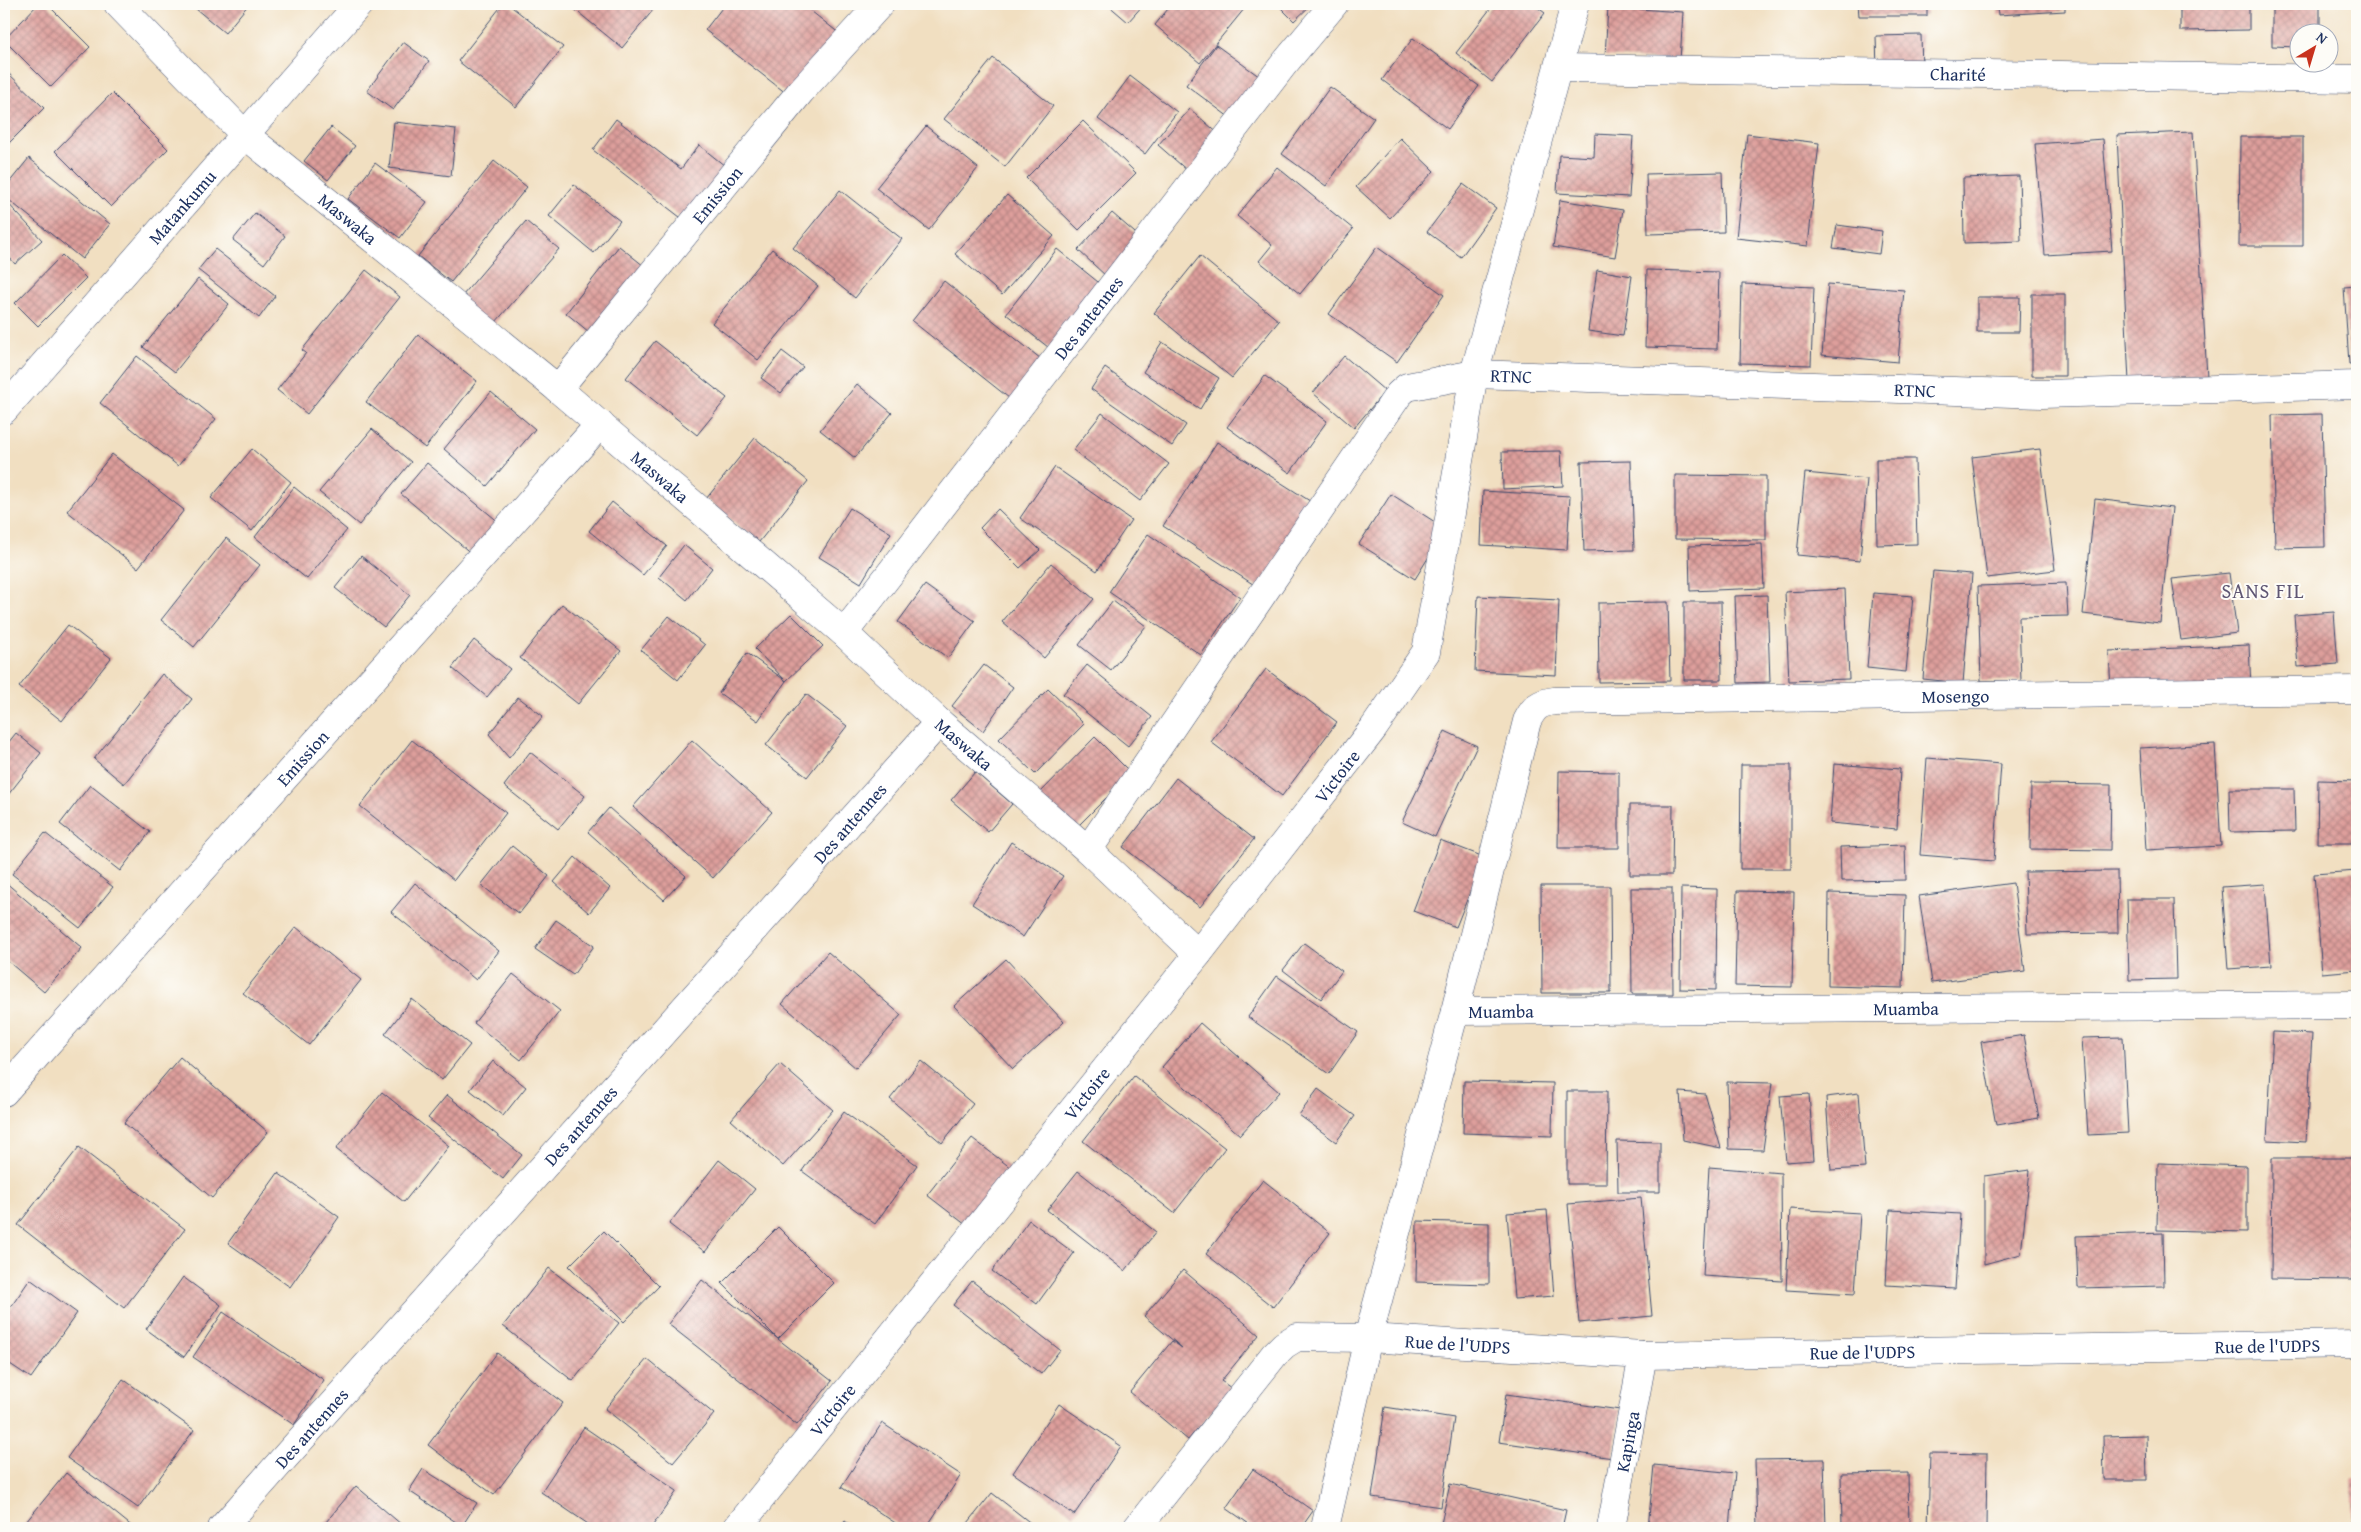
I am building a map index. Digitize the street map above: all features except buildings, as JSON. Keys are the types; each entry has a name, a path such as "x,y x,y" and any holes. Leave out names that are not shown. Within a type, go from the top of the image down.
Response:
{"street":[{"name":"Maswaka","path":"118,4 244,134 558,389 844,633 939,722 1088,850 1198,954"},
{"name":"Matankumu","path":"4,410 359,4"},
{"name":"Emission","path":"558,389 801,91 880,4"},
{"name":"Des antennes","path":"844,633 1284,64 1334,4"},
{"path":"1474,374 1575,4"},
{"name":"Charité","path":"1559,68 2357,79"},
{"name":"RTNC","path":"1088,850 1399,394 1407,387 1474,374 2042,394 2357,385"},
{"name":"Victoire","path":"737,1528 1198,954 1373,729 1426,652 1474,374"},
{"name":"Emission","path":"4,1092 600,424"},
{"name":"Mosengo","path":"1455,1012 1526,721 1534,708 1541,702 2357,690"},
{"name":"Des antennes","path":"222,1528 939,722"},
{"name":"Muamba","path":"1455,1012 2357,1005"},
{"path":"1325,1528 1368,1338 1455,1012"},
{"name":"Rue de l'UDPS","path":"1137,1528 1284,1344 1297,1337 1368,1338 1644,1355 2357,1344"},
{"name":"Kapinga","path":"1610,1528 1644,1355"}],"district":[{"name":"SANS FIL","path":"2263,590"}]}
